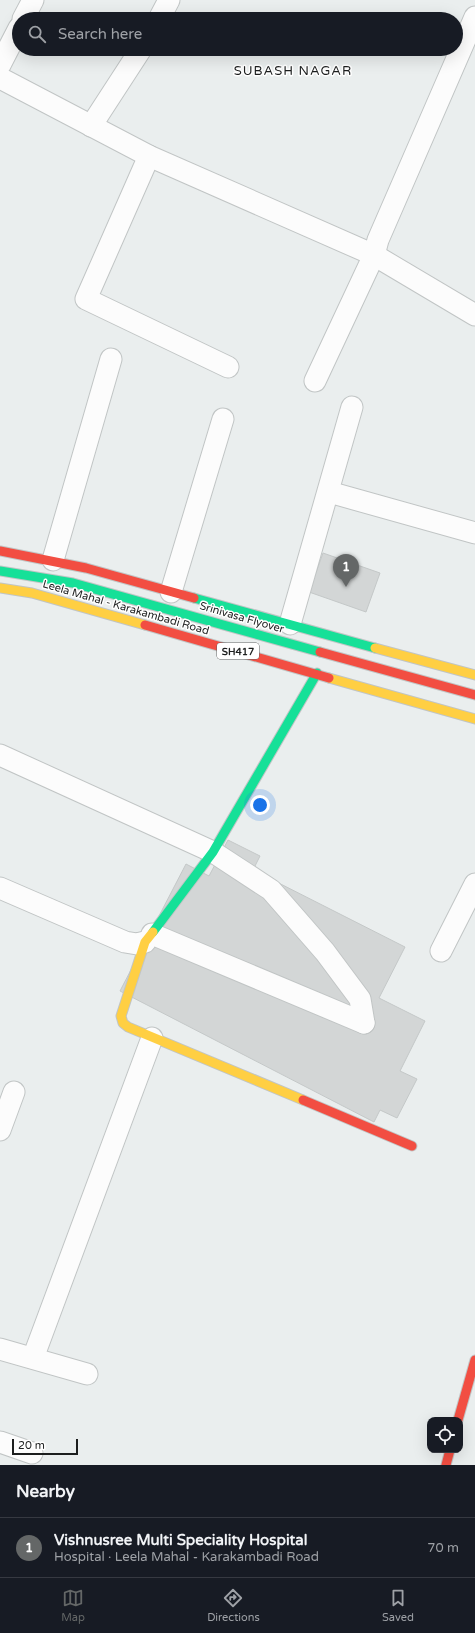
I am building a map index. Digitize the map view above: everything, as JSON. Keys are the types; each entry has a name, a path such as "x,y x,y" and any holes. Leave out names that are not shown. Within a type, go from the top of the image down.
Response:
{"main road":[{"path":"0,551 53,560 122,576 171,592 475,675"},
{"name":"Srinivasa Flyover","path":"0,571 73,583 475,695"},
{"name":"Leela Mahal - Karakambadi Road","path":"0,588 32,593 475,719"},
{"path":"317,673 213,852 149,938 121,1016 123,1023 128,1027 152,1038 412,1146"},
{"path":"459,1417 475,1360"},
{"path":"446,1465 449,1453"}],"street":[{"path":"27,12 33,0"},
{"path":"163,12 169,0"},
{"path":"463,45 475,17"},
{"path":"0,65 12,42"},
{"path":"91,126 136,56"},
{"path":"314,381 374,255 378,240 458,56"},
{"path":"0,78 149,156 374,255 475,314"},
{"path":"149,156 86,299 228,367"},
{"path":"53,560 112,359"},
{"path":"290,624 352,408"},
{"path":"171,592 223,419"},
{"path":"329,492 475,533"},
{"path":"0,755 213,852 271,890 326,952 360,999 364,1024 149,938 137,944 125,942 0,888"},
{"path":"441,951 475,884"},
{"path":"33,1358 152,1038"},
{"path":"0,1130 14,1092"},
{"path":"0,1348 87,1374"},
{"path":"0,1442 32,1453"}],"building":[{"path":"323,553 380,573 366,612 309,592"},
{"path":"228,840 260,856 253,870 405,947 379,998 425,1021 400,1071 417,1079 397,1118 380,1110 374,1122 120,991 186,864 209,876"}],"traffic: fast":[{"path":"0,571 73,583 320,652"},
{"path":"194,598 375,648"},
{"path":"153,932 213,852 317,673"}],"traffic: slow":[{"path":"0,588 32,593 145,625"},
{"path":"375,648 475,675"},
{"path":"329,678 475,719"},
{"path":"153,932 145,942 121,1016 123,1023 128,1027 303,1100"}],"traffic: jam":[{"path":"0,551 86,568 194,598"},
{"path":"145,625 329,678"},
{"path":"320,652 475,695"},
{"path":"303,1100 412,1146"},
{"path":"459,1417 475,1360"},
{"path":"446,1465 449,1453"}],"place":[{"name":"Vishnusree Multi Speciality Hospital","path":"346,587"}],"district":[{"name":"SUBASH NAGAR","path":"293,70"}]}
